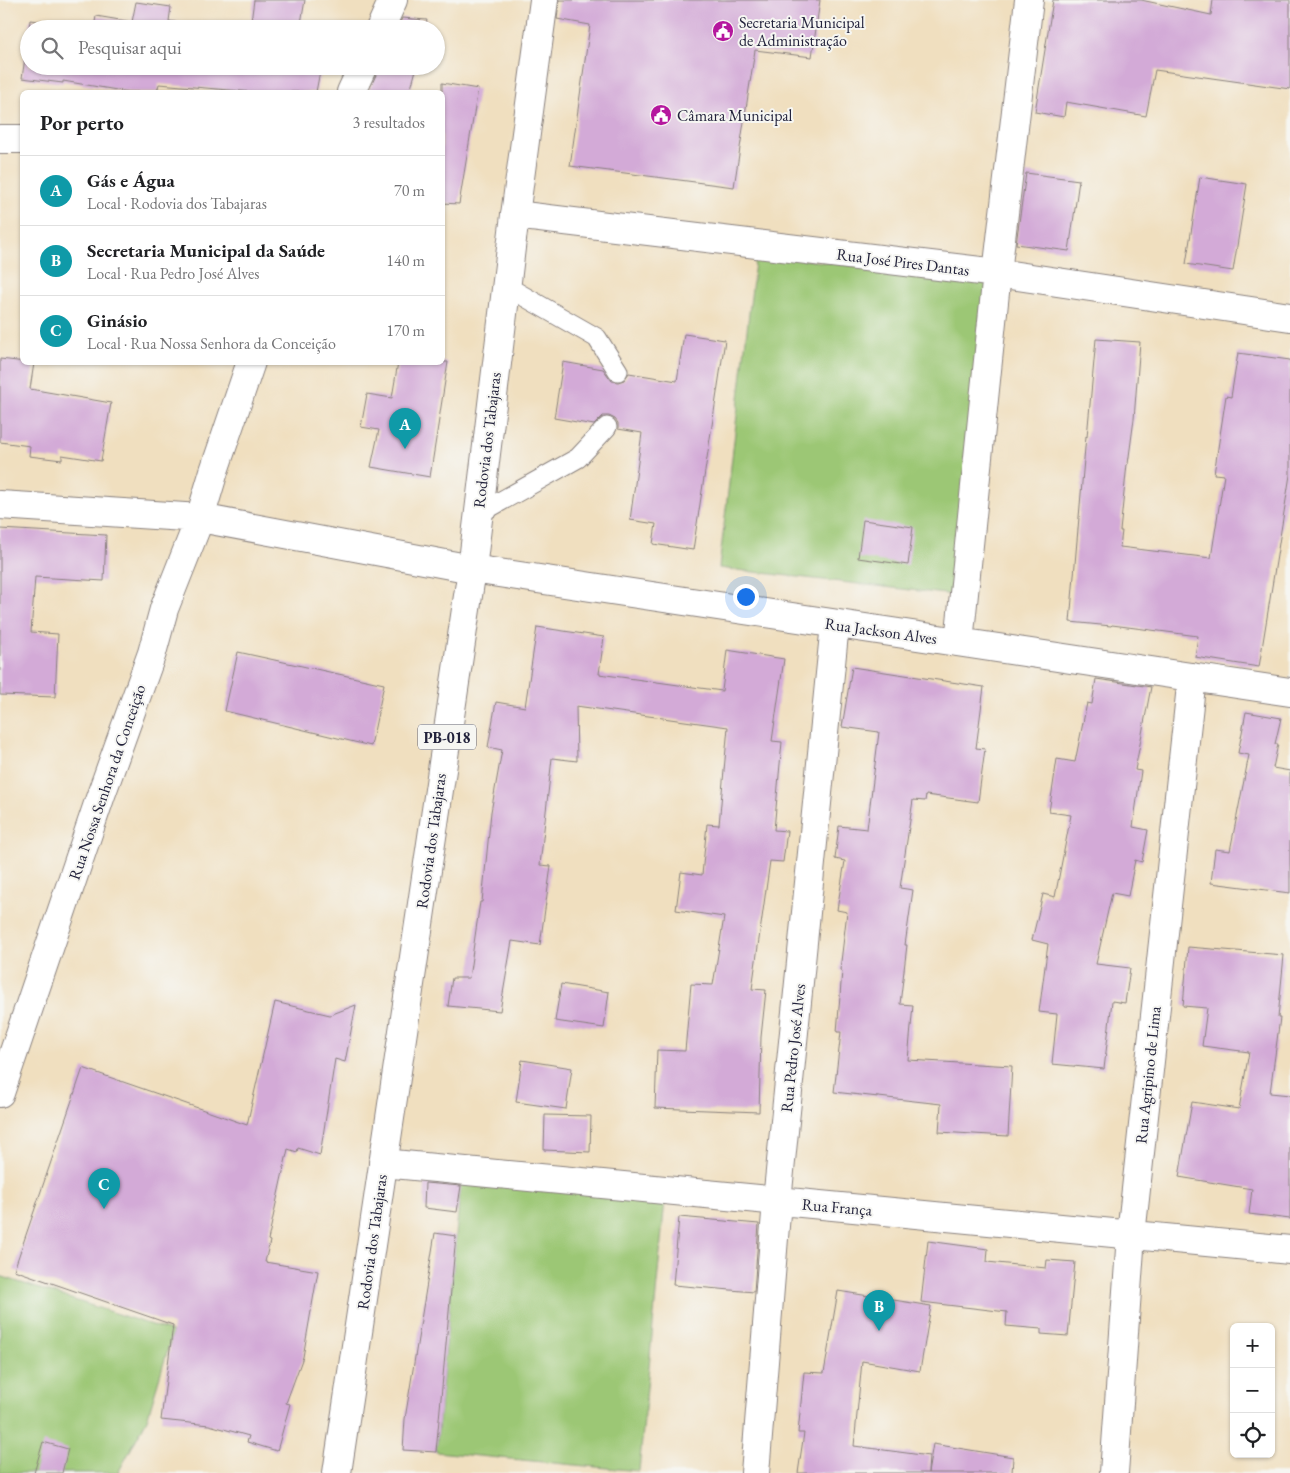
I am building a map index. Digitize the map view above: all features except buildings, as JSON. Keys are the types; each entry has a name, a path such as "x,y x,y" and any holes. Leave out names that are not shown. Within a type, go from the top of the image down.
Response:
{"street":[{"path":"384,20 393,0"},
{"name":"Rodovia dos Tabajaras","path":"337,1473 472,569 506,286 544,0"},
{"path":"959,642 997,273 1029,0"},
{"path":"352,90 358,75"},
{"path":"0,139 20,139"},
{"name":"Rua José Pires Dantas","path":"515,215 997,273 1290,317"},
{"name":"Rua Nossa Senhora da Conceição","path":"0,1093 101,795 152,653 164,609 200,518 250,365"},
{"name":"Rua Jackson Alves","path":"0,505 200,518 472,569 1290,692"},
{"name":"Rua Pedro José Alves","path":"756,1473 777,1201 835,624"},
{"name":"Rua Agripino de Lima","path":"1114,1473 1131,1235 1192,677"},
{"name":"Rua França","path":"383,1164 1290,1250"}],"lane":[{"path":"506,286 597,338 618,371"},
{"path":"478,514 578,458 607,427"}],"green space":[{"path":"756,254 990,282 954,595 719,568"},
{"path":"461,1181 665,1200 639,1471 436,1452"},
{"path":"0,1276 173,1332 147,1419 118,1473 0,1473"}],"place":[{"name":"Secretaria Municipal de Administração","path":"723,31"},
{"name":"Câmara Municipal","path":"661,115"},
{"name":"Gás e Água","path":"405,449"},
{"name":"Ginásio","path":"104,1209"},
{"name":"Secretaria Municipal da Saúde","path":"879,1331"}]}
